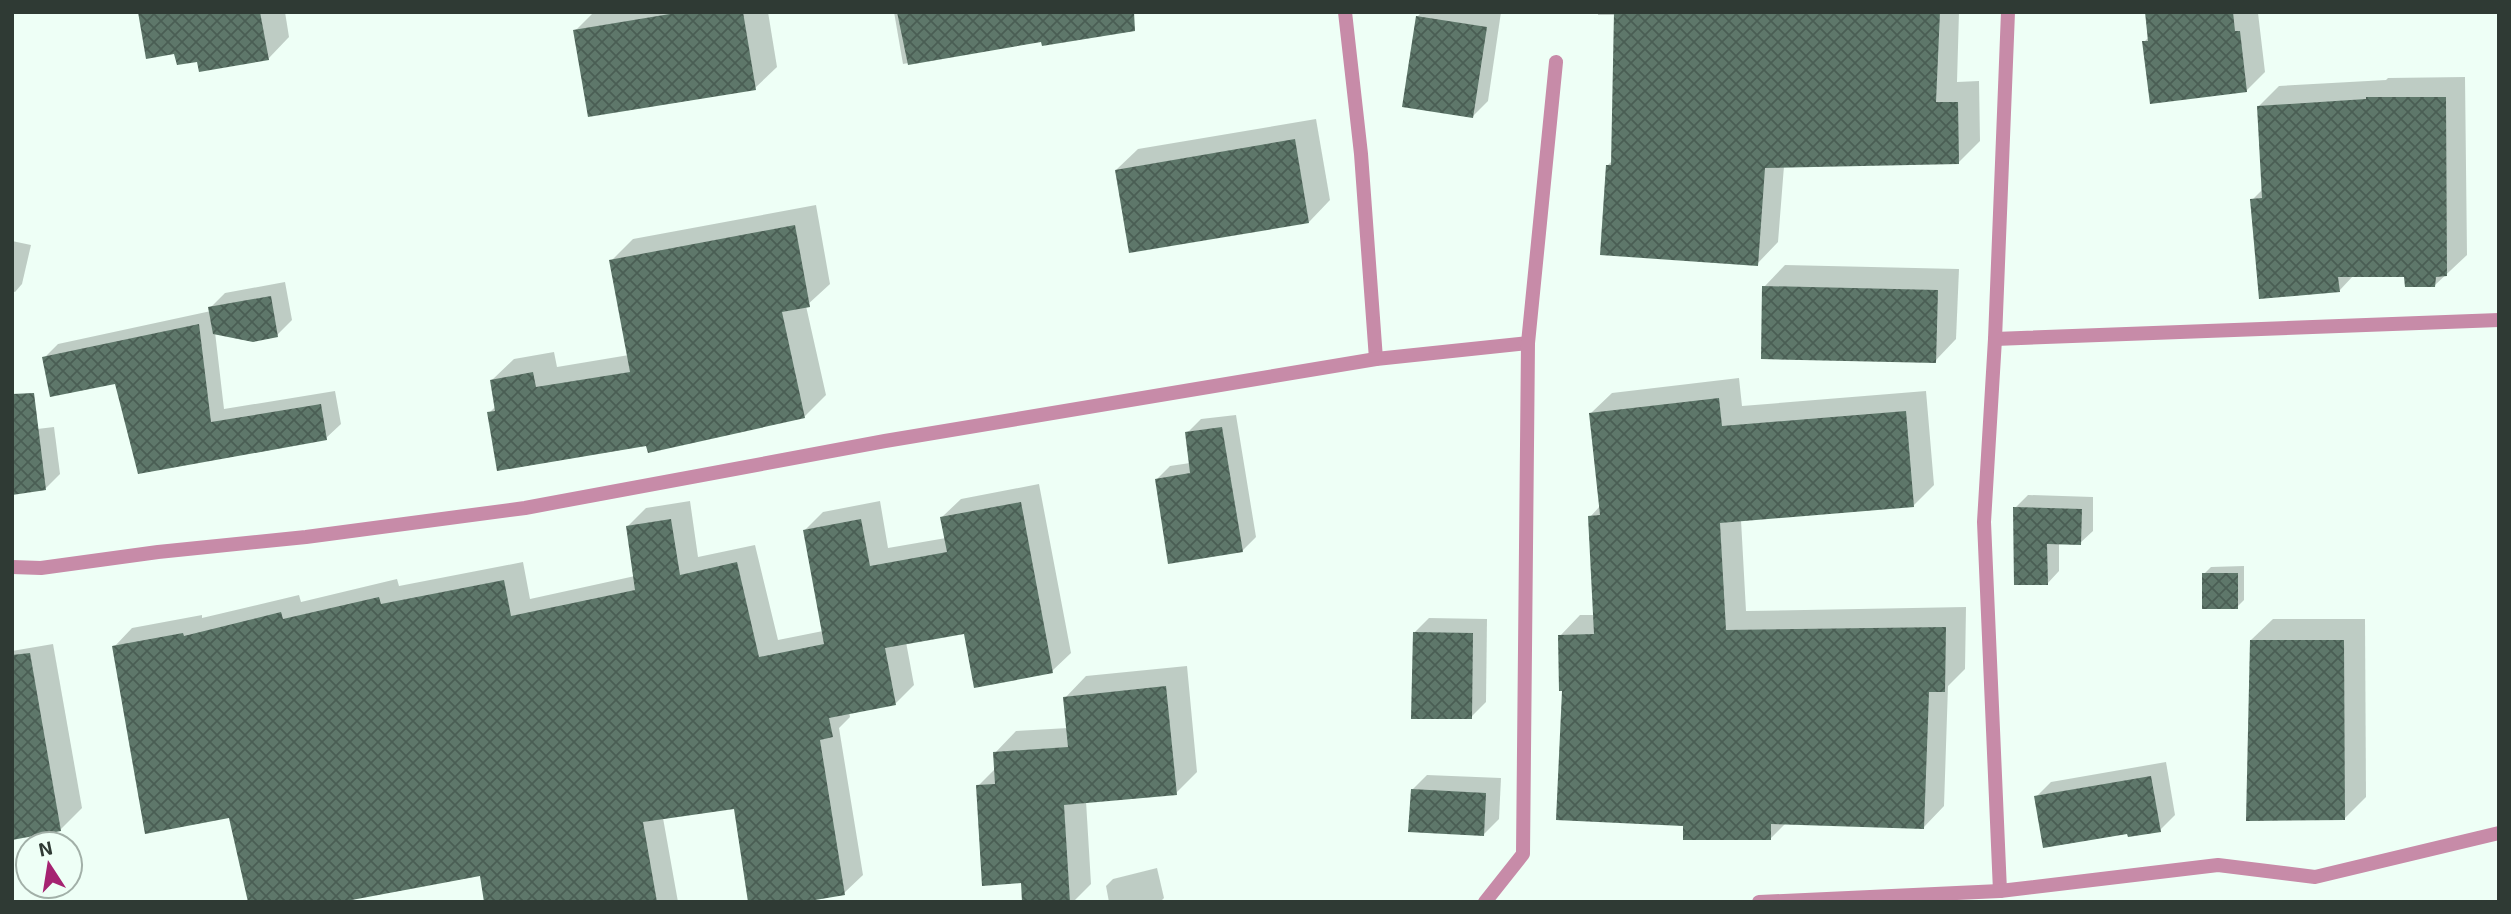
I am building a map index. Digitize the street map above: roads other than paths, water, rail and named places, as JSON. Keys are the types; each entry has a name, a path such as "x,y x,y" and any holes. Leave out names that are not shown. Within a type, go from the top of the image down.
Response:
{"street":[{"path":"1345,12 1361,154 1376,359"},
{"path":"2000,891 1984,522 1995,339 2008,12"},
{"path":"1485,902 1523,854 1528,343 1556,62"},
{"path":"1995,339 2499,320"},
{"path":"12,567 41,568 525,508 885,441 1376,359 1528,343"},
{"path":"1759,902 2000,891 2218,865 2315,877 2499,833"}]}
